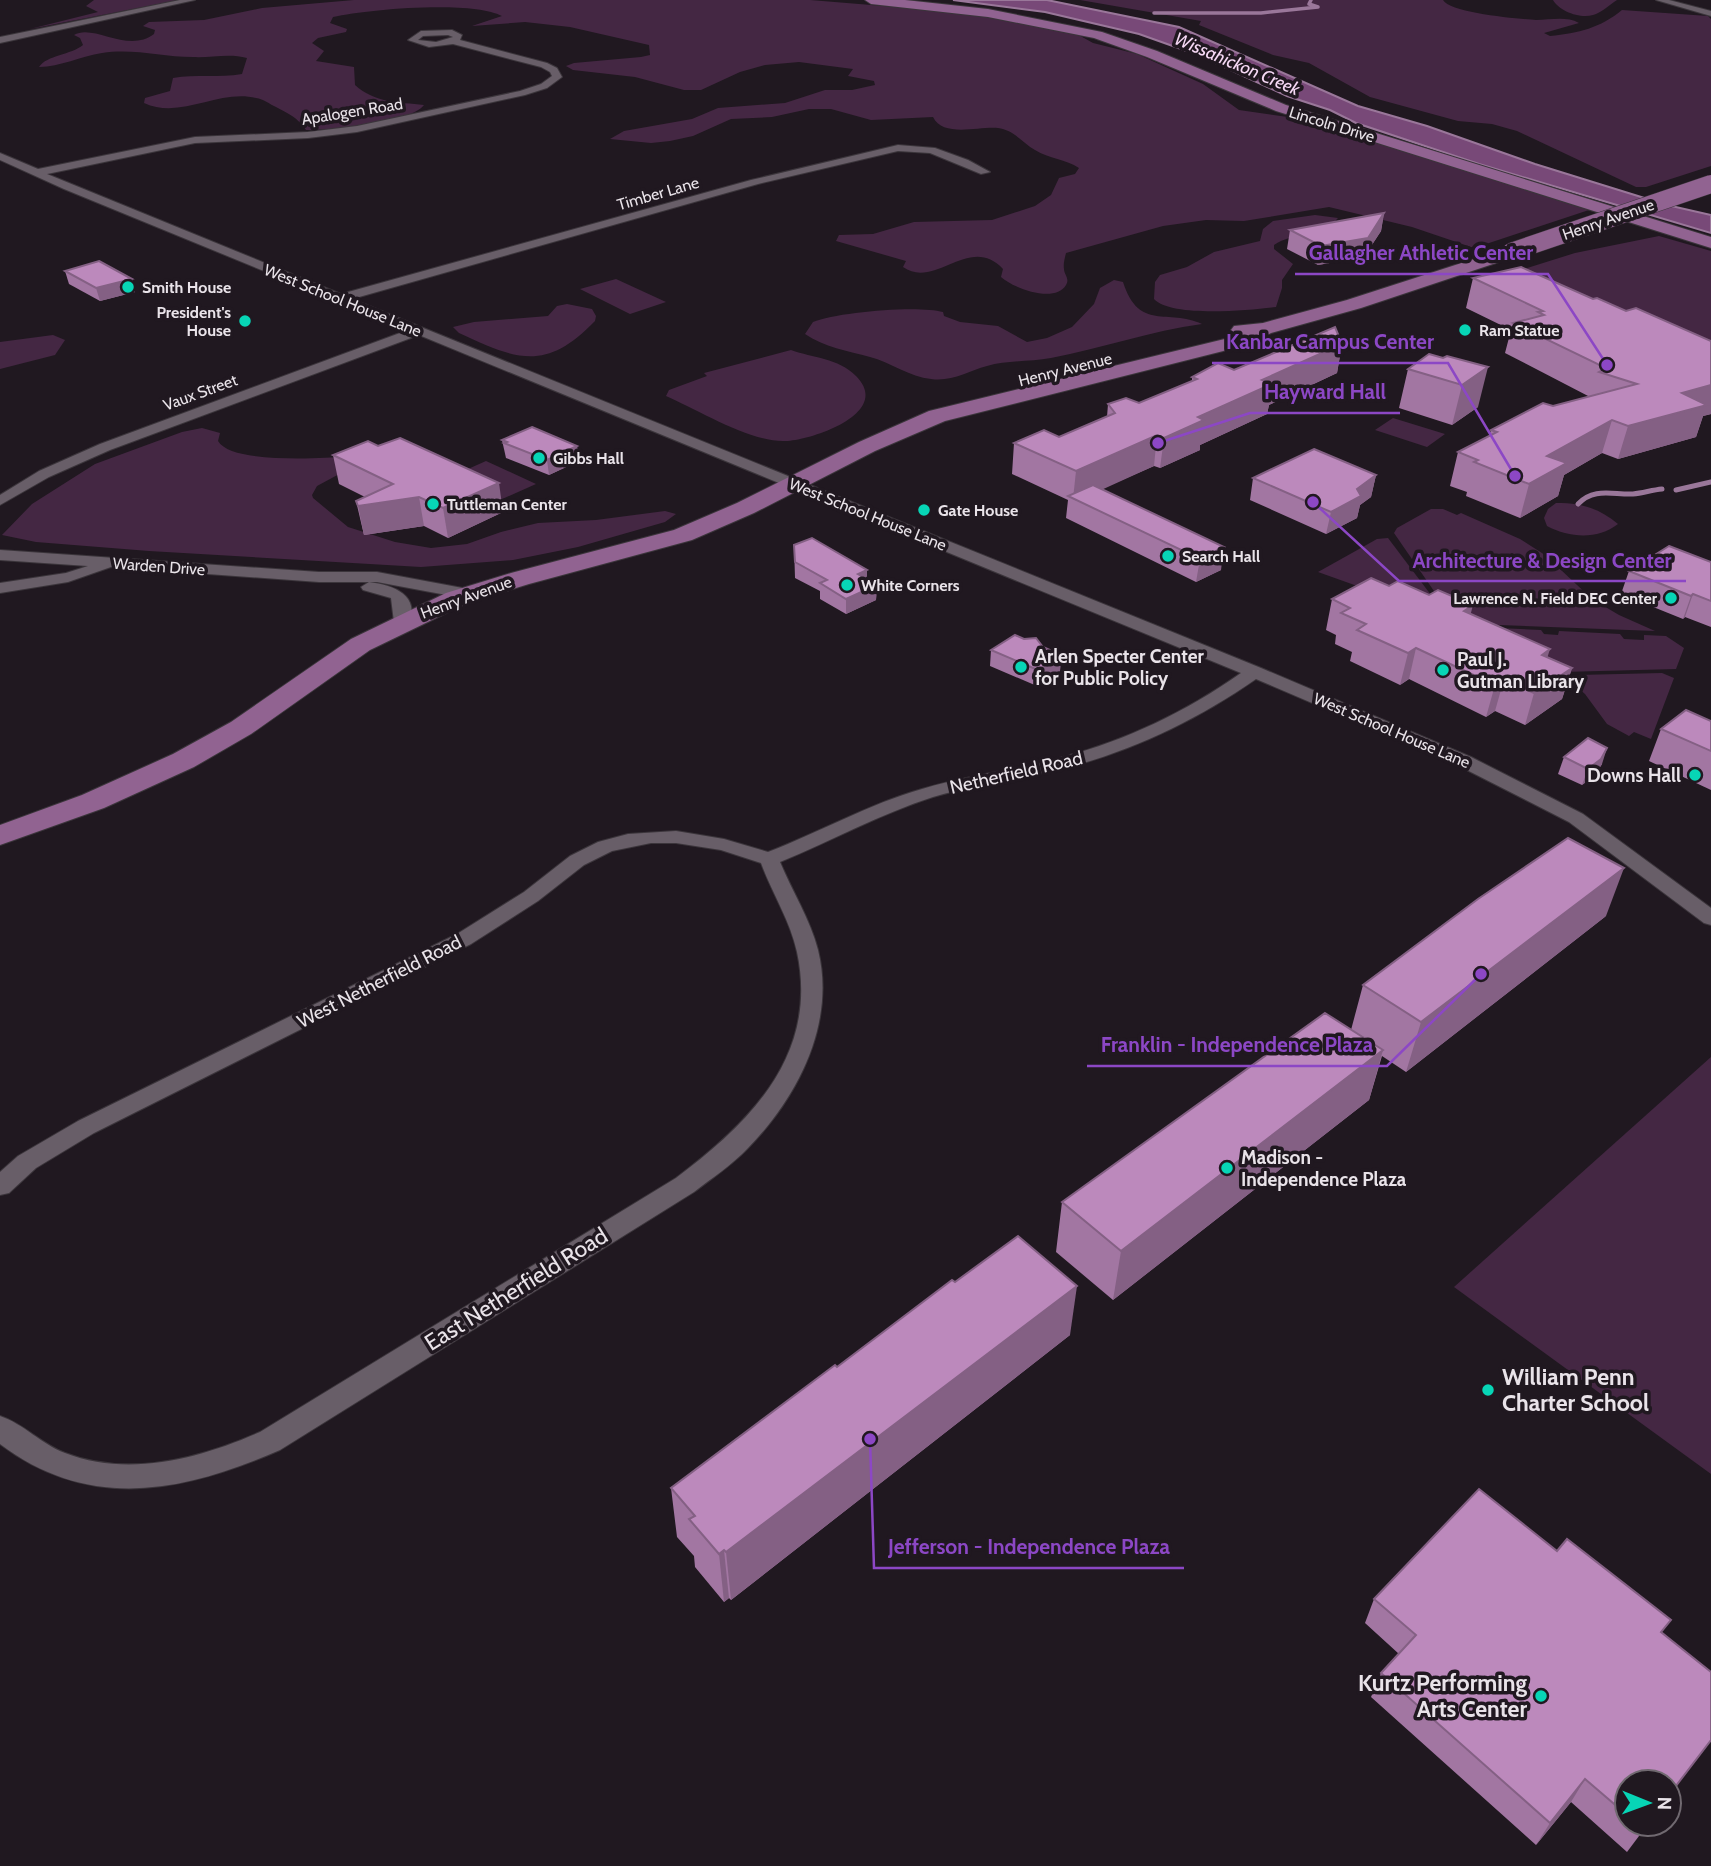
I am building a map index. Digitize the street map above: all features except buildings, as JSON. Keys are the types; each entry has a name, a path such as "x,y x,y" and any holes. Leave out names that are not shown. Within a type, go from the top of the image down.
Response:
{"main road":[{"name":"Lincoln Drive","path":"871,0 988,13 1097,35 1152,54 1281,108 1711,243"},
{"name":"Lincoln Drive","path":"904,0 999,11 1116,36 1293,107 1527,182 1711,237"},
{"name":"Henry Avenue","path":"0,835 111,794 204,749 260,716 343,655 402,622 468,594 513,579 680,536 743,510 885,438 955,409 989,404 1068,382 1244,340 1264,329 1354,304 1711,184"}],"street":[{"path":"0,40 191,0"},
{"path":"1660,0 1711,14"},
{"name":"Apalogen Road","path":"36,173 195,140 308,135 373,126 522,93 550,83 557,77 554,71 544,65 453,41"},
{"name":"Timber Lane","path":"340,299 755,181 898,148 916,146 933,150 985,172"},
{"name":"West School House Lane","path":"0,156 340,299 1255,672 1464,761 1536,796 1612,842 1711,918"},
{"name":"Vaux Street","path":"0,501 44,474 105,447 418,331"},
{"name":"Warden Drive","path":"0,555 319,577 350,574 394,577 468,594"},
{"path":"0,589 68,577 112,563"},
{"name":"Warden Drive","path":"319,577 341,584 394,592 402,600 402,622"},
{"name":"Netherfield Road","path":"769,859 924,794 1038,769 1118,747 1180,720 1255,672"},
{"name":"West Netherfield Road","path":"0,1186 27,1162 86,1126 464,939 523,902 584,856 603,847 651,837 676,837 723,845 769,859"},
{"name":"East Netherfield Road","path":"0,1428 34,1454 60,1465 121,1477 159,1476 235,1458 282,1434 685,1185 715,1163 740,1141 781,1090 796,1061 807,1030 812,978 808,953 769,859"}],"shaded area":[{"path":"94,0 179,0 30,29 98,12 86,6"},
{"path":"354,0 810,0 969,13 1075,33 1093,43 1137,54 1203,84 1239,110 1309,120 1589,210 1474,248 1412,227 1329,207 1244,221 1206,220 1163,226 1066,253 1066,285 1061,291 1044,294 1007,281 1001,277 1003,269 991,260 978,257 965,259 927,272 915,272 903,267 906,261 836,241 839,235 873,234 914,222 992,220 1035,206 1051,195 1059,178 1075,174 1079,168 1040,153 1004,129 962,130 945,127 933,117 871,120 831,109 809,109 772,117 731,119 693,136 670,141 651,143 610,139 624,131 692,119 718,108 785,103 825,90 852,90 875,85 874,81 848,76 853,69 799,62 765,65 740,72 701,90 684,90 635,77 573,70 566,66 650,55 649,45 570,27 525,22 472,26 502,16 468,8 370,11 333,17 330,23 347,29 346,32 318,38 312,43 324,51 316,61 354,67 355,85 371,95 387,101 424,105 416,112 386,121 306,130 293,116 256,98 228,97 172,108 144,103 145,98 170,91 173,78 242,74 247,58 114,52 39,67 48,60 83,45 80,38 74,35 82,32 133,41 154,34 155,30 143,26 149,22 204,20 262,8"},
{"path":"1080,0 1443,0 1448,5 1486,14 1536,20 1564,19 1579,23 1544,33 1550,36 1589,29 1622,10 1708,16 1711,19 1711,166 1646,187 1636,187 1517,131 1492,124 1458,121 1370,97 1309,63 1273,55 1199,25 1201,21"},
{"path":"1553,0 1617,0 1599,13 1588,16 1565,11"},
{"path":"1315,215 1338,218 1325,228 1274,245 1274,249 1293,264 1282,280 1276,307 1194,311 1163,305 1154,299 1155,282 1160,275 1187,267 1214,252 1260,241 1263,229 1273,221"},
{"path":"1659,236 1711,251 1711,356 1521,270 1575,253"},
{"path":"616,279 666,302 630,314 580,289"},
{"path":"1114,280 1123,282 1130,298 1146,313 1202,324 1051,358 995,364 939,380 923,378 878,359 828,345 805,334 813,322 824,318 916,309 943,312 944,316 960,322 998,326 1027,342 1047,338 1072,327 1094,304 1100,288"},
{"path":"567,304 592,309 596,316 595,321 561,348 546,354 515,355 459,333 453,327 474,322 548,316 557,306"},
{"path":"53,335 65,340 55,355 0,369 0,342"},
{"path":"791,350 841,365 856,376 865,389 864,402 857,413 845,422 813,436 786,441 772,440 725,424 666,396 669,390 707,376 704,373"},
{"path":"1393,418 1445,434 1427,447 1375,430"},
{"path":"202,428 220,433 218,441 226,448 240,453 277,458 345,457 343,472 317,486 313,498 348,527 395,542 431,548 467,544 538,523 596,520 665,511 676,514 665,522 578,547 513,560 421,567 149,551 36,542 2,535 32,504 95,464 182,432"},
{"path":"486,461 536,484 500,500 450,477"},
{"path":"1556,503 1589,508 1618,524 1601,533 1583,536 1556,530 1547,526 1544,518 1548,509"},
{"path":"1431,509 1443,509 1457,515 1461,513 1520,539 1545,555 1592,599 1655,631 1473,624 1436,594 1394,533 1397,528"},
{"path":"1388,538 1434,599 1360,587 1318,572 1377,539"},
{"path":"1476,627 1541,630 1544,634 1558,635 1559,631 1620,634 1624,639 1644,640 1644,635 1666,636 1684,648 1676,669 1562,672"},
{"path":"1662,673 1674,678 1651,739 1634,732 1629,736 1607,724 1585,694 1568,679 1578,675"},
{"path":"1711,1057 1711,1474 1454,1287"}],"water":[{"name":"Wissahickon Creek","path":"953,0 1047,0 1179,27 1358,106 1667,205 1711,215 1711,233 1479,164 1356,123 1330,110 1287,96 1198,55 1139,34 1045,12"}],"waterway":[{"path":"1154,13 1261,13 1318,7 1309,4 1311,0"},
{"path":"1676,490 1711,482"},
{"path":"1578,504 1591,495 1633,494 1662,489"}],"place":[{"name":"Smith House","path":"128,287"},
{"name":"President's House","path":"245,321"},
{"name":"Ram Statue","path":"1465,330"},
{"name":"Gallagher Athletic Center","path":"1607,365"},
{"name":"Hayward Hall","path":"1158,443"},
{"name":"Gibbs Hall","path":"539,458"},
{"name":"Kanbar Campus Center","path":"1515,476"},
{"name":"Architecture & Design Center","path":"1313,502"},
{"name":"Tuttleman Center","path":"433,504"},
{"name":"Gate House","path":"924,510"},
{"name":"Search Hall","path":"1168,556"},
{"name":"White Corners","path":"847,585"},
{"name":"Lawrence N. Field DEC Center","path":"1671,598"},
{"name":"Arlen Specter Center for Public Policy","path":"1021,667"},
{"name":"Paul J. Gutman Library","path":"1443,670"},
{"name":"Downs Hall","path":"1695,775"},
{"name":"Franklin - Independence Plaza","path":"1481,974"},
{"name":"Madison - Independence Plaza","path":"1227,1168"},
{"name":"William Penn Charter School","path":"1488,1390"},
{"name":"Jefferson - Independence Plaza","path":"870,1439"},
{"name":"Kurtz Performing Arts Center","path":"1541,1696"}]}
